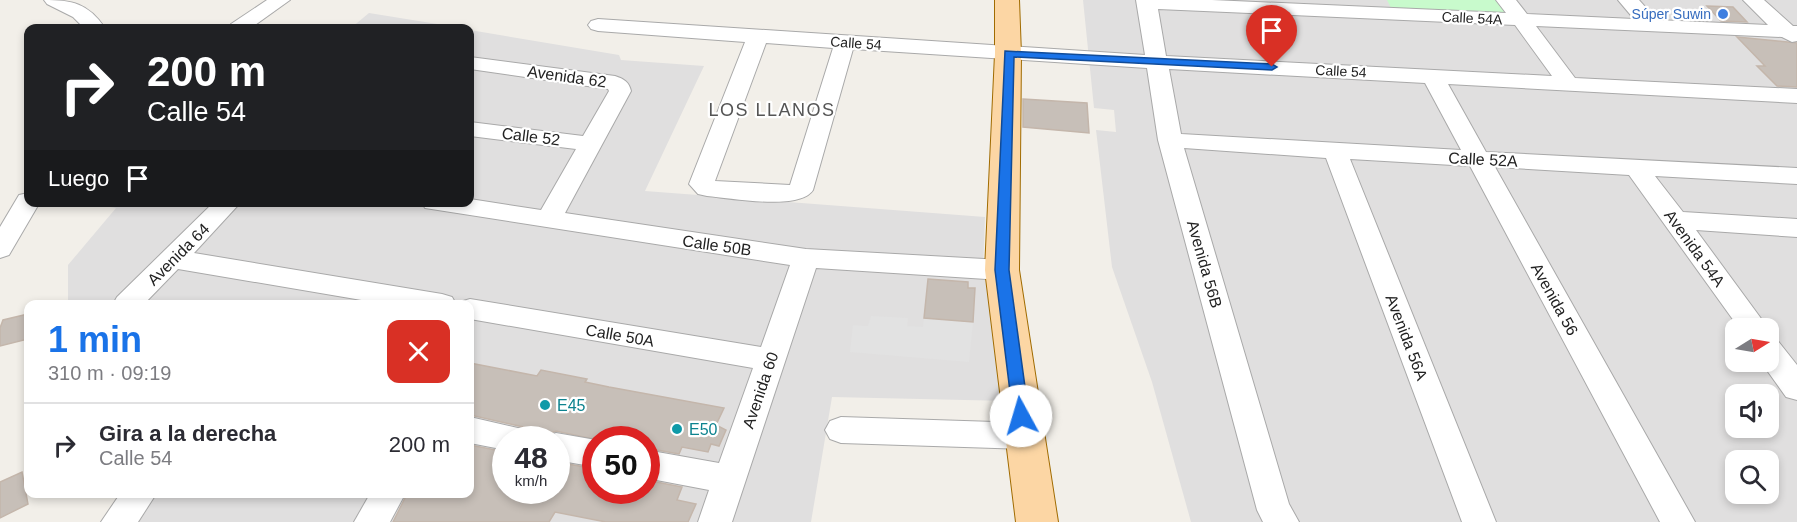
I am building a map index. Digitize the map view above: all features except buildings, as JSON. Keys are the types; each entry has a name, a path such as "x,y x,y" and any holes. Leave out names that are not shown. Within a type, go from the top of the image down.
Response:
{"main road":[{"path":"1007,0 1008,54 1002,270 1023,436 1037,522"}],"street":[{"path":"54,0 86,8 93,24"},
{"path":"244,24 280,0"},
{"path":"1506,0 1567,82"},
{"path":"1628,0 1651,25"},
{"path":"1753,0 1793,35"},
{"name":"Calle 54A","path":"1146,2 1390,7 1521,20 1651,25 1793,35"},
{"name":"Avenida 56B","path":"1146,2 1170,140 1274,510 1282,522"},
{"name":"Calle 54","path":"598,25 1008,54 1797,96"},
{"path":"758,36 701,184 707,188 790,194 801,190 845,42"},
{"name":"Avenida 62","path":"474,64 615,83 619,86 620,91 592,144 548,220"},
{"name":"Avenida 56","path":"1432,75 1678,522"},
{"name":"Calle 52","path":"474,129 592,144"},
{"name":"Calle 52A","path":"1170,140 1636,167 1793,180"},
{"name":"Avenida 56A","path":"1335,151 1479,522"},
{"name":"Avenida 54A","path":"1636,167 1747,318"},
{"path":"0,249 24,207"},
{"name":"Avenida 64","path":"131,300 224,207"},
{"name":"Calle 50B","path":"466,207 806,258 1002,270"},
{"path":"1674,220 1797,228"},
{"name":"Avenida 60","path":"715,522 806,258"},
{"path":"173,259 418,300"},
{"name":"Calle 50A","path":"474,310 770,360"},
{"path":"1779,364 1797,388"},
{"path":"842,430 1023,436"},
{"path":"474,431 492,434"},
{"path":"660,467 729,479"},
{"path":"118,522 136,498"},
{"path":"371,522 386,498"}],"shaded area":[{"path":"1083,0 1797,0 1797,522 1191,522 1152,382 1112,267 1096,130 1116,132 1114,110 1094,108"},
{"path":"369,13 437,24 356,24"},
{"path":"474,31 619,55 621,60 704,66 645,191 985,217 983,269 1009,401 832,397 811,522 114,522 121,518 134,498 474,498 474,300 68,300 68,265 116,208 110,207 474,207"},
{"path":"871,316 908,318 907,326 923,327 924,318 973,322 969,362 850,352 853,325 868,326"}],"green space":[{"path":"1387,0 1506,0 1521,20 1394,14"}],"place":[{"name":"Súper Suwin","path":"1723,14"},
{"name":"E45","path":"545,405"},
{"name":"E50","path":"677,429"}],"district":[{"name":"LOS LLANOS","path":"772,110"}],"route":[{"path":"1021,416 1002,270 1008,54 1272,67"}]}
